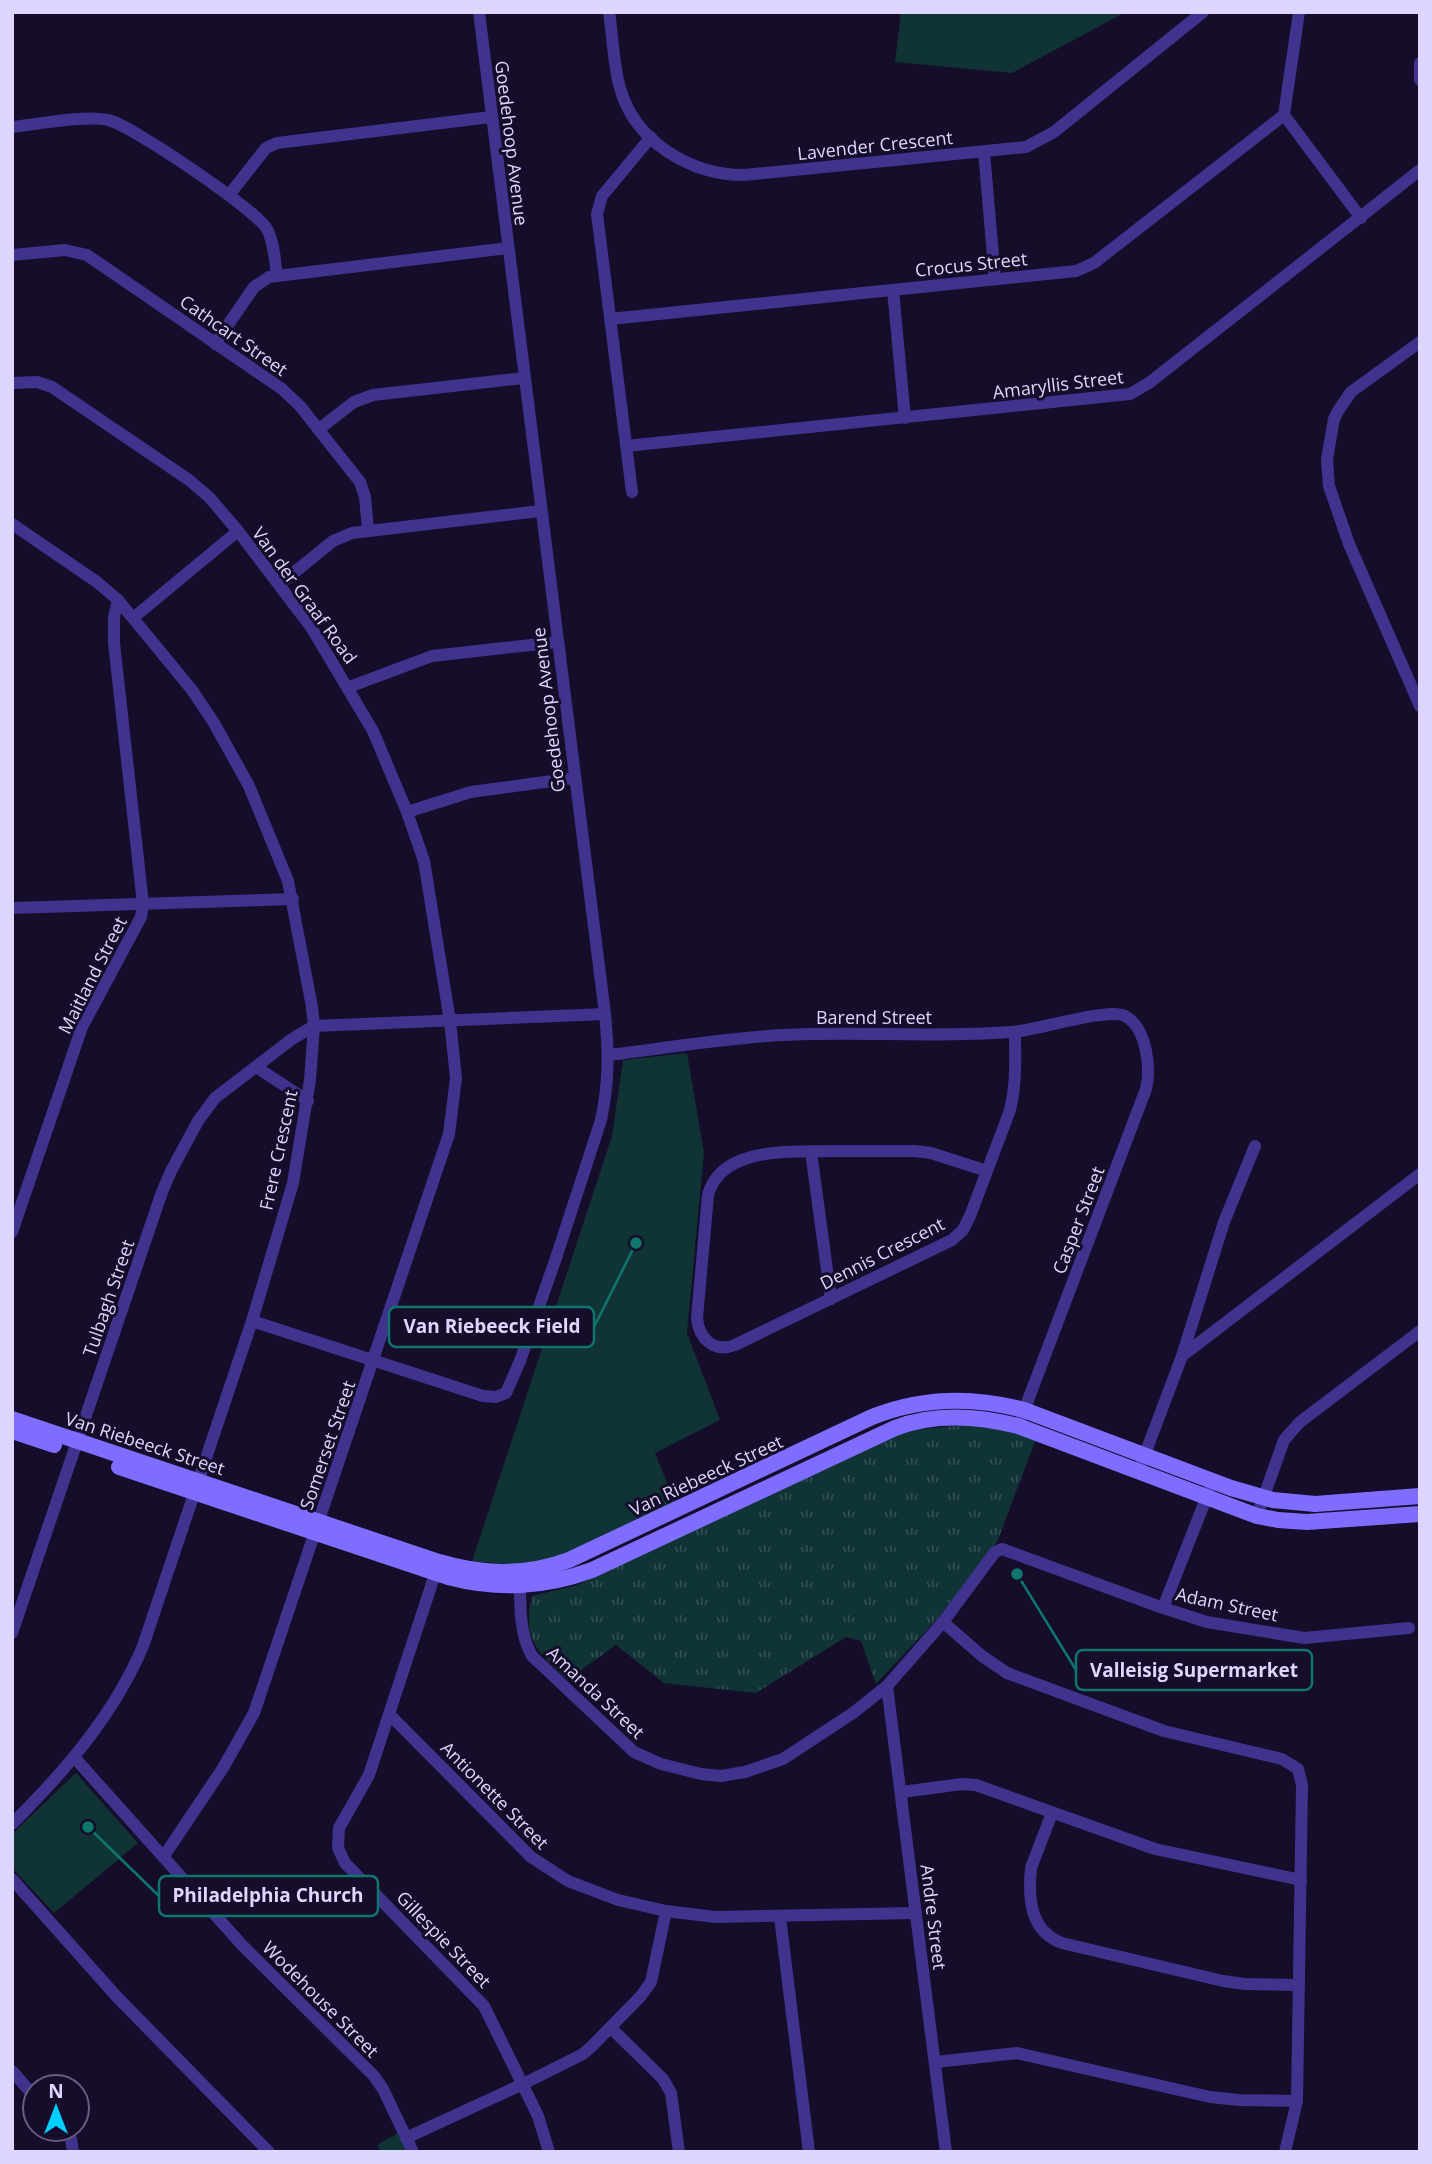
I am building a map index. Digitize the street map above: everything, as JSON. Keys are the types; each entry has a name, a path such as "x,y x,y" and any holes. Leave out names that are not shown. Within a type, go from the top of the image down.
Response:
{"street":[{"name":"Goedehoop Avenue","path":"374,1359 483,1396 496,1397 509,1391 601,1120 609,1055 478,12"},
{"name":"Lavender Crescent","path":"609,12 620,87 630,113 673,157 686,164 730,175 764,174 1026,147 1042,139 1203,12"},
{"path":"1298,12 1284,116 1361,218"},
{"path":"1420,63 1420,80"},
{"name":"Crocus Street","path":"610,319 1076,271 1094,263 1284,116"},
{"path":"229,195 266,148 277,143 491,117"},
{"path":"12,127 96,118 122,124 229,195 266,228 271,239 277,276"},
{"path":"632,492 597,207 602,196 651,137"},
{"path":"984,152 995,279"},
{"name":"Amaryllis Street","path":"626,446 1117,397 1139,391 1420,170"},
{"path":"215,344 254,287 269,278 508,248"},
{"name":"Cathcart Street","path":"12,255 65,250 87,255 290,396 360,482 365,497 368,530"},
{"path":"892,290 905,418"},
{"path":"1420,342 1360,384 1338,411 1327,463 1329,486 1349,544 1420,706"},
{"path":"319,429 354,402 373,395 524,377"},
{"name":"Van der Graaf Road","path":"12,383 41,383 61,393 189,480 209,497 238,531 281,584 311,627 373,731 407,812 424,861 450,1021"},
{"path":"281,584 338,538 368,530 540,511"},
{"name":"Frere Crescent","path":"12,524 97,582 118,600 192,690 231,752 272,837 293,899 314,1026 308,1101 293,1183 252,1321 137,1661 101,1722 74,1758 12,1824"},
{"path":"133,618 238,531"},
{"name":"Maitland Street","path":"12,1232 82,1027 139,924 143,904 114,643 114,617 118,600"},
{"path":"349,687 432,656 558,642"},
{"path":"407,812 471,792 574,778"},
{"path":"12,908 293,899"},
{"path":"314,1026 605,1014"},
{"name":"Barend Street","path":"609,1055 786,1035 1015,1032 1109,1014 1127,1017 1135,1024"},
{"name":"Somerset Street","path":"164,1856 250,1723 449,1134 456,1078 450,1021"},
{"name":"Casper Street","path":"1021,1418 1146,1089 1147,1062 1135,1024"},
{"name":"Tulbagh Street","path":"12,1633 171,1171 203,1112 221,1093 292,1039 314,1026"},
{"name":"Dennis Crescent","path":"811,1152 764,1154 731,1166 716,1177 708,1195 697,1318 704,1339 716,1346 728,1348 953,1240 968,1222 1014,1094 1015,1032"},
{"path":"256,1067 308,1101"},
{"path":"1139,1472 1182,1356 1224,1222 1255,1146"},
{"path":"831,1298 811,1152 924,1152 987,1171"},
{"path":"1182,1356 1420,1174"},
{"path":"252,1321 374,1359"},
{"path":"1257,1516 1284,1440 1292,1430 1420,1331"},
{"name":"Van Riebeeck Street","path":"1021,1418 1139,1472 1257,1516 1307,1522 1420,1514"},
{"name":"Van Riebeeck Street","path":"12,1419 76,1447 437,1567 554,1583 592,1570 901,1426 936,1419 1021,1418 1145,1455 1264,1497 1315,1504 1420,1496"},
{"name":"Van Riebeeck Street","path":"12,1432 76,1447"},
{"path":"1163,1608 1213,1481"},
{"name":"Amanda Street","path":"520,1579 526,1640 532,1656 634,1752 661,1765 721,1776 775,1763 853,1713 887,1686 943,1622 995,1552 1005,1549"},
{"name":"Adam Street","path":"1005,1549 1206,1622 1304,1638 1409,1628"},
{"name":"Gillespie Street","path":"437,1567 369,1775 341,1821 337,1835 340,1854 345,1863 478,1998 489,2014 523,2084 541,2124 549,2152"},
{"path":"943,1622 982,1656 1007,1672 1164,1731 1282,1759 1292,1763 1300,1772 1297,2101 1285,2152"},
{"name":"Andre Street","path":"887,1686 946,2152"},
{"name":"Antionette Street","path":"390,1715 542,1866 568,1881 618,1900 666,1911 715,1917 916,1913"},
{"name":"Wodehouse Street","path":"74,1758 242,1945 374,2076 383,2089 412,2152"},
{"path":"902,1792 969,1784 1155,1849 1301,1881"},
{"path":"1052,1813 1031,1868 1030,1878 1035,1918 1041,1931 1048,1937 1062,1943 1235,1983 1299,1985"},
{"path":"12,1879 117,1997 269,2152"},
{"path":"406,2138 583,2054 611,2028 651,1982 666,1911"},
{"path":"780,1917 809,2152"},
{"path":"611,2028 669,2088 679,2152"},
{"path":"936,2062 1017,2053 1210,2097 1297,2101"}],"green space":[{"path":"901,12 1126,12 1012,73 895,62"},
{"path":"687,1053 704,1153 687,1333 720,1420 655,1453 676,1504 559,1558 519,1565 472,1561 612,1136 623,1060"},
{"path":"968,1425 1017,1432 1036,1439 997,1542 938,1618 876,1684 861,1641 846,1637 756,1693 664,1683 616,1645 567,1680 534,1644 529,1624 532,1596 577,1585 905,1430"},
{"path":"76,1773 138,1843 54,1913 12,1868 12,1834"},
{"path":"398,2133 407,2152 380,2152 377,2145"}],"place":[{"name":"Van Riebeeck Field","path":"636,1243"},
{"name":"Valleisig Supermarket","path":"1017,1574"},
{"name":"Philadelphia Church","path":"88,1827"}]}
